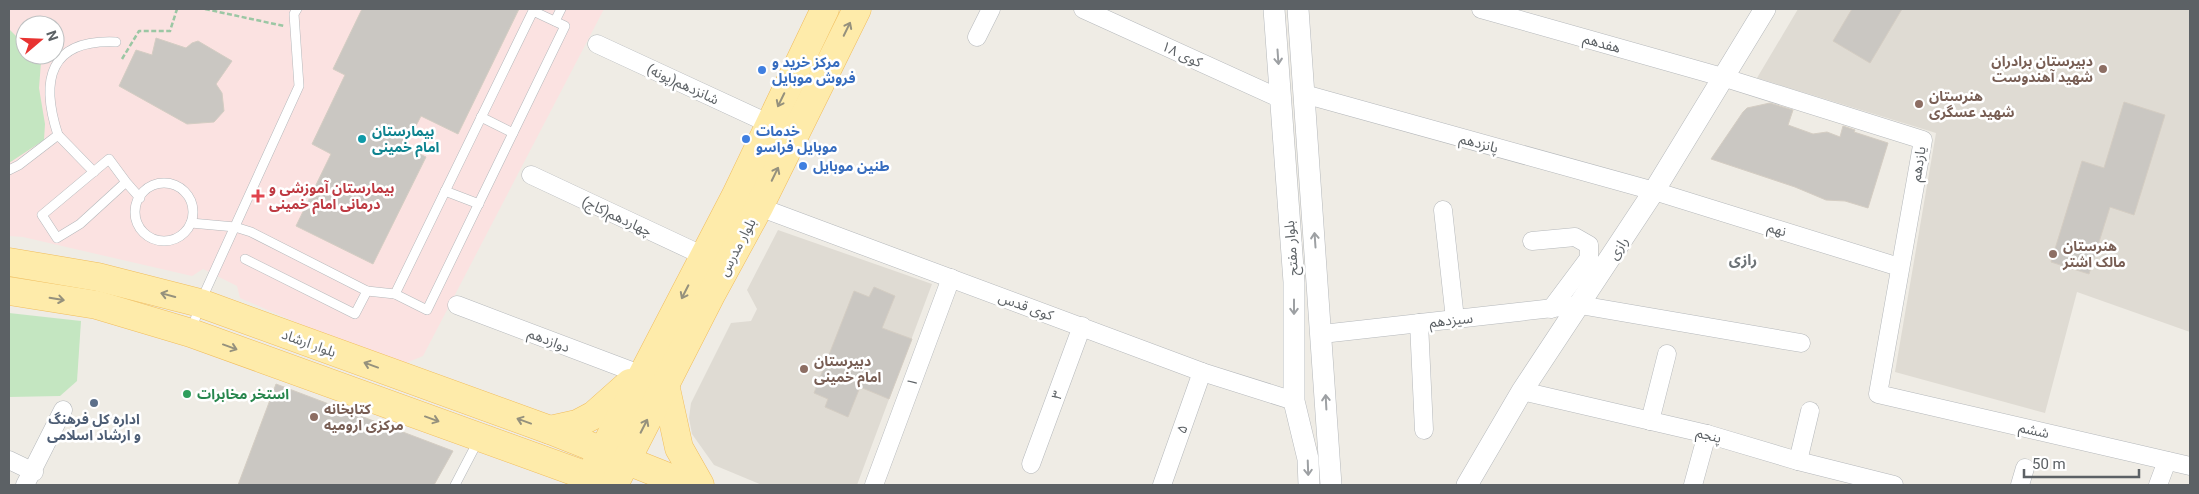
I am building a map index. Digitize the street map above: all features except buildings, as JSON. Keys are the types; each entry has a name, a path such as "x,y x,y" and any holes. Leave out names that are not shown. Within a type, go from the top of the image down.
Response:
{"main road":[{"name":"بلوار مدرس","path":"653,380 704,256 751,203 770,124 826,9"},
{"name":"بلوار مدرس","path":"605,474 653,380 857,9"},
{"name":"بلوار ارشاد","path":"9,262 98,276 200,303 550,430 605,474"},
{"path":"9,292 96,305 191,333 481,437 605,474 688,485"},
{"path":"550,430 577,424 594,415 627,384 653,380 679,448 700,485"}],"street":[{"path":"977,37 992,9"},
{"name":"کوی ۱۸","path":"1083,9 1281,100"},
{"name":"بلوار مفتح","path":"1274,9 1294,282 1294,401 1308,459 1309,485"},
{"name":"بلوار مفتح","path":"1298,9 1331,485"},
{"name":"هفدهم","path":"1481,9 1722,77"},
{"name":"رازی","path":"1467,485 1522,391 1580,306 1654,191 1765,9"},
{"name":"شانزدهم(پونه)","path":"597,44 770,124"},
{"name":"یازدهم","path":"1722,77 1923,140 1878,394"},
{"name":"پانزدهم","path":"1304,94 1654,191"},
{"path":"1285,158 1309,156"},
{"name":"چهاردهم(کاج)","path":"531,175 704,256"},
{"name":"نهم","path":"1654,191 1899,267"},
{"name":"کوی قدس","path":"751,203 1202,372 1294,401"},
{"path":"1443,210 1455,319"},
{"path":"1532,241 1576,238 1589,245 1589,258 1551,309"},
{"name":"۱","path":"874,485 950,278"},
{"name":"دوازدهم","path":"457,305 653,380"},
{"name":"سیزدهم","path":"1322,334 1580,306 1801,343"},
{"path":"1419,323 1424,430"},
{"name":"۳","path":"1031,464 1082,326"},
{"path":"1650,421 1667,354"},
{"name":"۵","path":"1162,485 1202,372"},
{"name":"پنجم","path":"1522,391 1707,434 1798,461 1850,480 1894,485"},
{"name":"ششم","path":"1878,394 2190,466"},
{"path":"9,460 29,479 63,410"},
{"path":"1798,461 1810,411"},
{"path":"1693,485 1707,434"},
{"path":"2158,485 2167,460"}],"lane":[{"path":"191,333 200,303 299,86 294,14 297,9"},
{"path":"554,21 561,9"},
{"path":"191,223 235,227 252,232 367,291 395,294 427,310 565,26 533,10 395,294"},
{"path":"94,172 58,135 51,114 49,92 54,66 71,50 96,41 116,42"},
{"path":"481,117 513,133"},
{"path":"9,170 19,165 58,135"},
{"path":"126,182 80,224 57,238 42,215 109,159 140,198"},
{"path":"158,184 175,185 183,190 192,205 191,223 178,237 158,240 149,236 142,230 137,221 135,211 140,198 149,187 158,184"},
{"path":"445,191 479,204"},
{"path":"245,259 355,314 367,291"},
{"path":"456,485 481,437"}],"path":[{"path":"122,58 139,31 170,31 177,9"},
{"path":"205,9 295,29"}],"shaded area":[{"name":"بیمارستان آموزشی و درمانی امام خمینی","path":"9,9 604,9 423,356 406,363 367,353 240,298 237,286 203,269 192,276 23,237 9,236"},
{"path":"1798,9 2190,9 2190,332 2077,292 2045,413 1895,372 1936,133 1757,78"},
{"name":"دبیرستان امام خمینی","path":"778,230 932,284 857,485 762,485 714,465 692,434 689,418 691,403 731,323 751,321 757,309 747,290"}],"green space":[{"path":"9,29 15,35 15,65 41,65 39,88 45,124 44,140 9,163"},
{"path":"9,313 81,321 77,381 60,396 9,397"}],"place":[{"name":"دبیرستان برادران شهید آهندوست","path":"2103,69"},
{"name":"مرکز خرید و فروش موبایل","path":"762,70"},
{"name":"هنرستان شهید عسگری","path":"1919,104"},
{"name":"بیمارستان امام خمینی","path":"362,139"},
{"name":"خدمات موبایل فراسو","path":"746,139"},
{"name":"طنین موبایل","path":"803,166"},
{"name":"بیمارستان آموزشی و درمانی امام خمینی","path":"258,196"},
{"name":"هنرستان مالک اشتر","path":"2053,254"},
{"name":"دبیرستان امام خمینی","path":"804,369"},
{"name":"استخر مخابرات","path":"187,394"},
{"name":"اداره کل فرهنگ و ارشاد اسلامی","path":"94,403"},
{"name":"کتابخانه مرکزی ارومیه","path":"314,417"}],"district":[{"name":"رازی","path":"1743,260"}]}
